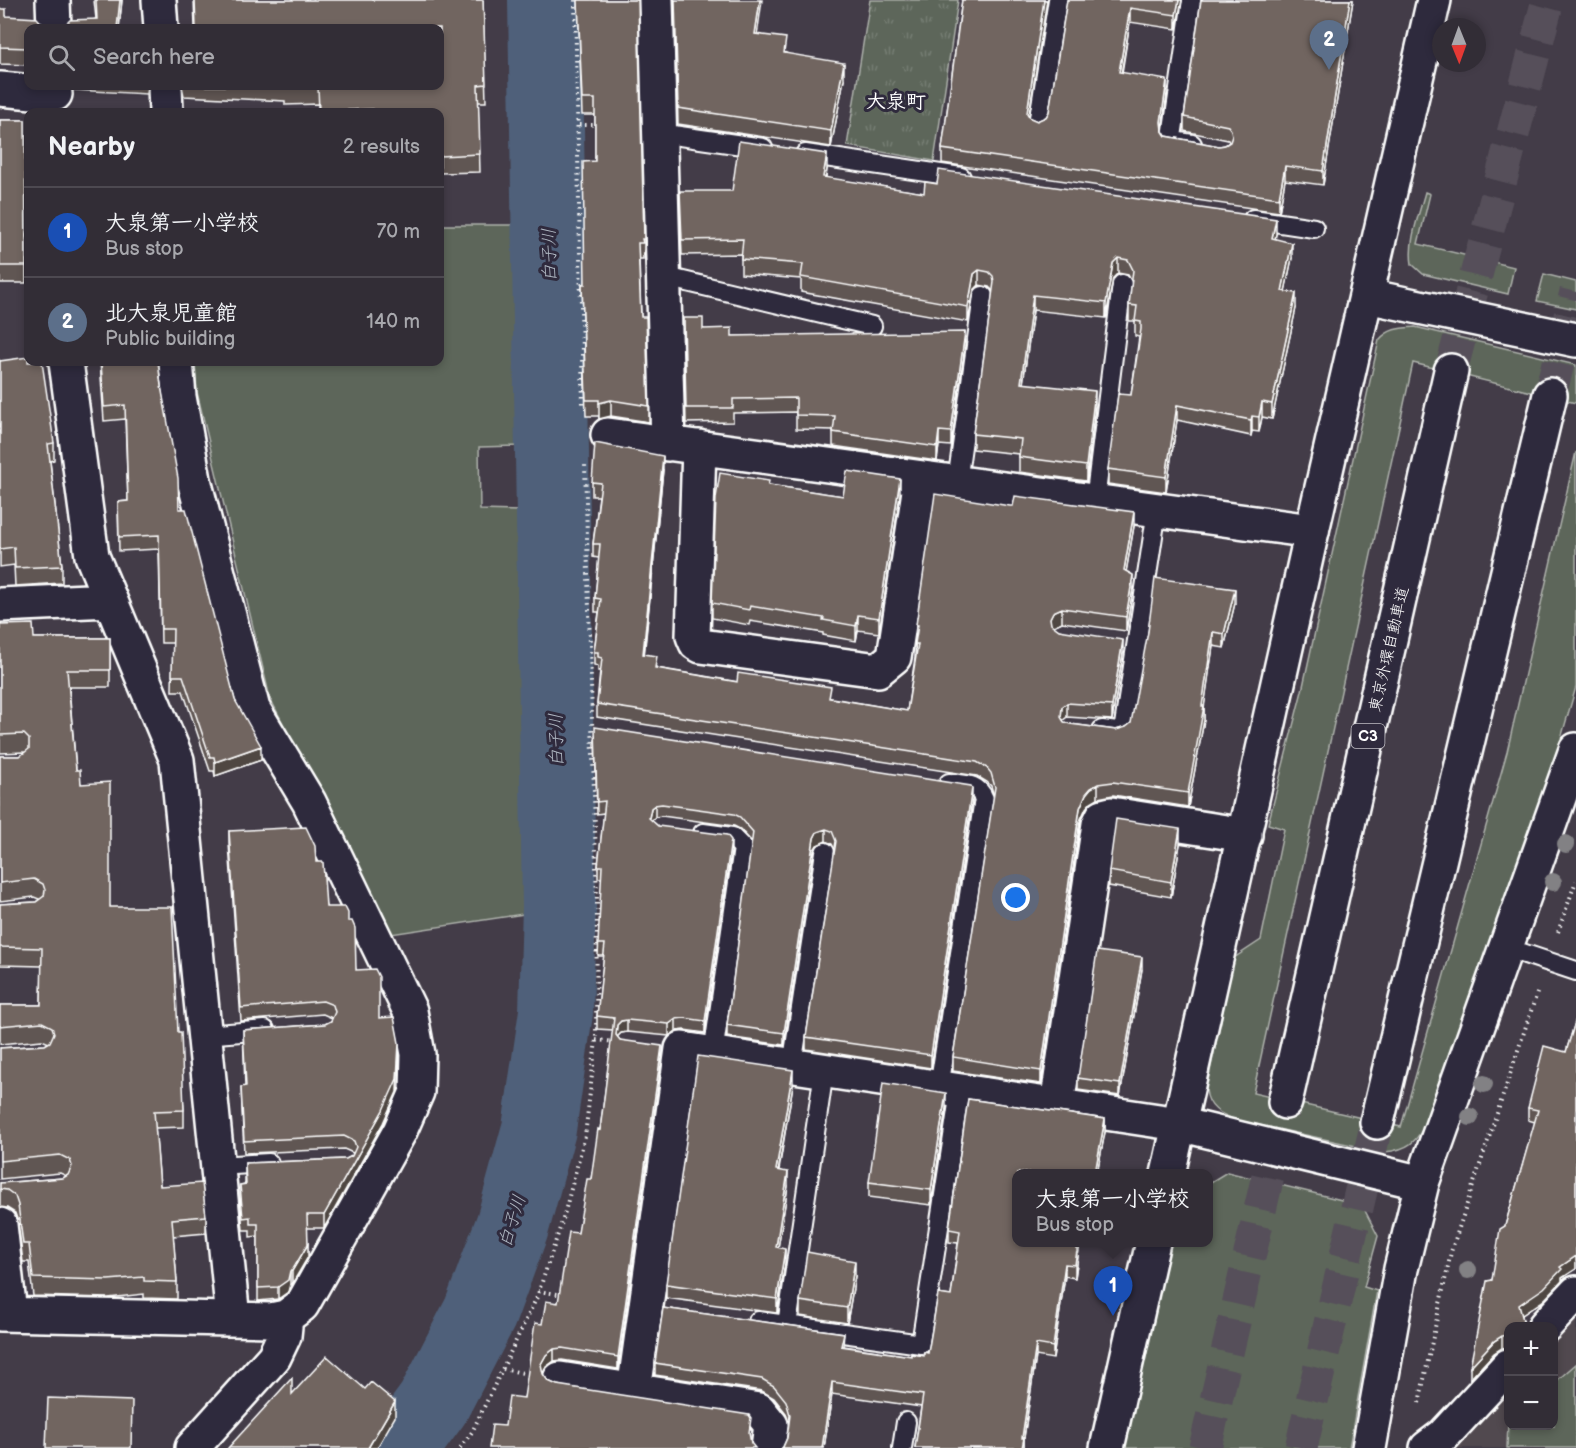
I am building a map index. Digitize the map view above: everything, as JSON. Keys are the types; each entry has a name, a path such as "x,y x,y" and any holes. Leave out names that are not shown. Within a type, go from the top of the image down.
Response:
{"main road":[{"path":"53,0 54,24"},
{"path":"159,0 161,24"},
{"path":"656,0 662,276 683,446 693,636 696,643 701,646 878,670 894,657 921,478"},
{"path":"1169,1169 1434,0"},
{"path":"0,89 55,98"},
{"path":"165,90 166,108"},
{"path":"1367,296 1576,340"},
{"path":"67,366 92,556 177,760 233,1319"},
{"path":"0,1225 5,1314 271,1320 286,1317 302,1305 400,1131 417,1092 418,1054 410,1011 309,802 253,709 194,480 179,397 176,366"},
{"name":"東京外環自動車道","path":"1285,1101 1451,371"},
{"path":"1377,1122 1550,395"},
{"path":"596,446 683,446 1312,531"},
{"path":"0,605 110,600"},
{"path":"1369,1448 1401,1269 1422,1183 1576,750"},
{"path":"1057,1106 1099,824 1103,816 1111,814 1245,835"},
{"path":"634,1391 652,1308 697,1052 1179,1124 1422,1183"},
{"path":"1107,1448 1151,1247"},
{"path":"1549,1322 1576,1293"},
{"path":"192,1448 274,1357 284,1336 286,1317"},
{"path":"1427,1448 1443,1436 1504,1371"},
{"path":"560,1379 759,1410 771,1425 768,1448"}],"lane":[{"path":"1038,124 1058,0"},
{"path":"1192,0 1172,136 1173,141 1210,147"},
{"path":"659,133 979,179"},
{"path":"1233,216 1314,228"},
{"path":"662,276 872,326"},
{"path":"1095,501 1122,284"},
{"path":"957,482 983,296"},
{"path":"1083,728 1117,732 1122,730 1157,510"},
{"path":"1115,641 1137,644"},
{"path":"740,1319 921,1344 984,799 981,791 975,787 929,780"},
{"path":"626,1043 697,1052 743,848 732,837 681,830"},
{"path":"787,1325 825,852"},
{"path":"1507,948 1576,971"},
{"path":"204,1035 280,1028"},
{"path":"217,1166 287,1162"},
{"path":"902,1448 906,1422"}],"path":[{"path":"575,0 583,412"},
{"path":"460,1448 472,1432 538,1291 563,1219 585,1136 596,1040 596,446"},
{"path":"1416,1413 1451,1252 1576,881"},
{"path":"596,1040 626,1043"},
{"path":"538,1291 571,1296"}],"shaded area":[{"path":"1576,1319 1576,1448 1451,1448 1504,1393 1504,1430 1558,1430 1558,1338"}],"green space":[{"path":"870,0 958,0 934,161 847,146"},
{"path":"1425,192 1430,194 1418,244 1514,267 1508,294 1423,274 1412,264 1413,237"},
{"path":"444,225 517,225 521,446 479,447 480,510 520,511 525,608 530,913 391,934 270,698 197,392 195,366 444,366"},
{"path":"1544,274 1576,282 1576,309 1537,301"},
{"path":"1415,327 1576,365 1576,403 1413,363 1253,1093 1401,1127 1507,752 1576,452 1576,687 1543,800 1427,1121 1411,1144 1384,1152 1236,1120 1212,1106 1206,1090 1234,958 1261,940 1284,829 1268,824 1302,691 1379,340 1391,331"},
{"path":"1227,1172 1362,1205 1378,1236 1364,1287 1377,1291 1349,1448 1124,1448 1169,1247 1213,1247 1213,1181"},
{"path":"1576,1364 1576,1448 1507,1448 1508,1430 1558,1430 1558,1380"}],"building":[{"path":"96,0 120,0 117,24 66,24 70,20 97,19"},
{"path":"195,0 483,0 486,84 478,85 480,154 444,156 444,108 319,108 318,90 444,90 444,24 196,24"},
{"path":"578,0 638,0 644,239 642,239 643,243 638,243 641,317 646,317 649,406 611,400 599,403 599,400 586,400 582,284 585,284 583,162 595,161 595,99 582,99"},
{"path":"675,0 760,0 755,34 786,38 784,53 844,63 831,131 678,108"},
{"path":"962,0 1044,0 1027,113 1030,118 1037,121 1046,117 1049,112 1067,0 1179,0 1176,15 1130,8 1119,72 1167,80 1161,122 1166,136 1219,146 1230,142 1232,136 1228,126 1184,117 1201,0 1350,0 1323,171 1285,166 1279,198 942,149"},
{"path":"0,9 6,9 6,16 37,18 42,24 24,24 24,48 0,47"},
{"path":"0,120 24,120 24,266 0,266"},
{"path":"739,141 827,154 823,177 924,193 925,182 937,184 939,170 1276,219 1272,238 1292,243 1282,291 1296,293 1272,404 1262,402 1259,417 1252,416 1251,420 1177,405 1166,477 1108,469 1118,394 1131,395 1141,329 1141,322 1135,321 1137,306 1129,305 1133,270 1128,260 1118,258 1113,263 1106,303 1033,295 1021,383 1095,391 1086,466 1019,457 1021,439 973,434 994,282 989,272 979,270 974,274 968,307 801,277 803,264 741,259 743,239 682,240 680,191 732,191"},
{"path":"684,318 703,318 703,329 732,328 732,336 965,332 951,432 939,431 937,447 833,432 835,416 796,415 796,398 733,399 733,408 686,408"},
{"path":"24,358 24,366 43,366 54,443 48,444 62,566 15,568 14,547 0,549 0,361"},
{"path":"101,366 158,366 178,478 179,509 186,509 235,700 261,746 215,762 214,757 210,757 183,676 172,676 173,629 161,629 159,535 119,537 118,502 128,501 125,405 104,407"},
{"path":"595,443 663,456 643,654 657,656 655,668 737,682 738,673 831,687 829,698 907,711 918,644 915,644 918,625 916,625 935,494 1010,506 1013,506 1015,496 1134,512 1124,570 1133,575 1126,617 1062,608 1053,612 1050,618 1051,624 1059,630 1123,640 1112,706 1067,703 1062,707 1061,717 1064,722 1070,724 1116,730 1131,723 1148,632 1155,578 1235,589 1224,634 1213,632 1202,706 1204,706 1188,793 1113,782 1098,784 1086,794 1080,808 1041,1071 953,1057 995,787 987,768 977,762 597,704 602,658 598,657 598,652 594,652 601,599 595,598 600,544 593,544 601,483 592,482"},
{"path":"847,471 900,479 879,618 858,615 856,626 823,620 824,618 750,606 749,610 712,603 716,498 720,473 769,481 768,485 843,496"},
{"path":"33,624 34,638 110,638 110,670 67,670 76,770 80,770 81,784 110,782 110,907 172,907 184,1110 154,1111 160,1186 202,1183 206,1216 172,1219 177,1282 144,1281 144,1277 108,1280 33,1278 29,1244 23,1244 15,1196 7,1190 0,1189 0,1183 63,1178 68,1175 72,1166 70,1160 60,1155 0,1161 0,1048 45,1045 50,1042 54,1033 52,1027 42,1022 0,1026 0,1005 41,1005 42,948 0,947 0,904 36,902 44,896 45,890 43,884 34,879 0,883 0,756 20,756 29,749 29,739 24,734 0,735 0,625"},
{"path":"595,727 971,786 972,788 931,1055 806,1037 836,841 832,831 826,829 817,832 814,838 784,1033 727,1025 753,832 740,817 734,814 662,804 651,808 649,818 658,826 727,835 731,840 705,1021 684,1018 676,1019 669,1024 627,1020 617,1025 616,1035 620,1040 662,1046 618,1357 562,1348 554,1349 546,1355 541,1364 543,1374 548,1381 557,1385 749,1415 751,1418 749,1433 751,1443 755,1448 489,1448 492,1425 505,1426 509,1396 524,1398 535,1323 542,1324 546,1301 558,1303 569,1232 578,1233 587,1179 591,1179 598,1129 600,1130 614,1018 597,1016 605,944 598,944 602,866 598,866 605,801 597,802"},
{"path":"1116,819 1180,829 1171,882 1109,871"},
{"path":"306,827 315,846 316,862 323,862 326,907 345,907 348,921 352,921 355,928 356,970 375,969 379,977 379,1018 394,1017 399,1043 397,1079 383,1110 324,1215 307,1215 308,1244 290,1271 288,1280 278,1287 258,1288 258,1224 250,1224 250,1217 243,1218 240,1185 246,1184 245,1163 346,1159 352,1156 356,1147 354,1141 344,1136 244,1141 241,1087 246,1086 243,1030 325,1024 331,1021 335,1012 333,1005 323,1001 241,1008 229,831"},
{"path":"1097,951 1142,957 1120,1084 1078,1078"},
{"path":"1576,1019 1576,1256 1560,1267 1562,1269 1544,1288 1519,1305 1523,1320 1504,1322 1504,1336 1494,1341 1470,1367 1487,1281 1492,1280 1500,1229 1505,1226 1538,1110 1528,1108 1544,1046 1566,1052"},
{"path":"698,1056 793,1070 776,1170 788,1172 776,1247 785,1249 777,1299 666,1284"},
{"path":"883,1083 946,1093 931,1190 869,1182"},
{"path":"968,1099 1105,1119 1096,1169 1012,1169 1012,1247 1077,1247 1075,1265 1065,1264 1053,1347 1036,1344 1022,1448 915,1448 923,1395 832,1382 822,1448 782,1448 787,1438 790,1415 786,1401 774,1386 762,1379 655,1363 663,1308 844,1333 841,1346 924,1356 924,1352 928,1353 938,1294 951,1296 960,1231 949,1229"},
{"path":"807,1252 855,1261 847,1308 800,1301"},
{"path":"327,1356 365,1389 371,1382 395,1402 368,1448 228,1448 292,1378 292,1394"},
{"path":"48,1398 132,1401 131,1448 46,1448"}],"waterway":[{"name":"白子川","path":"401,1448 433,1404 480,1313 512,1227 539,1129 556,1012 559,906 545,0"}],"tunnel":[{"path":"1451,371 1548,0"},
{"path":"1550,395 1576,292"},
{"path":"1205,1448 1285,1102"},
{"path":"1301,1448 1377,1122"}],"place":[{"name":"北大泉児童館","path":"1329,70"},
{"name":"大泉第一小学校","path":"1113,1316"}],"district":[{"name":"大泉町","path":"896,101"}]}
